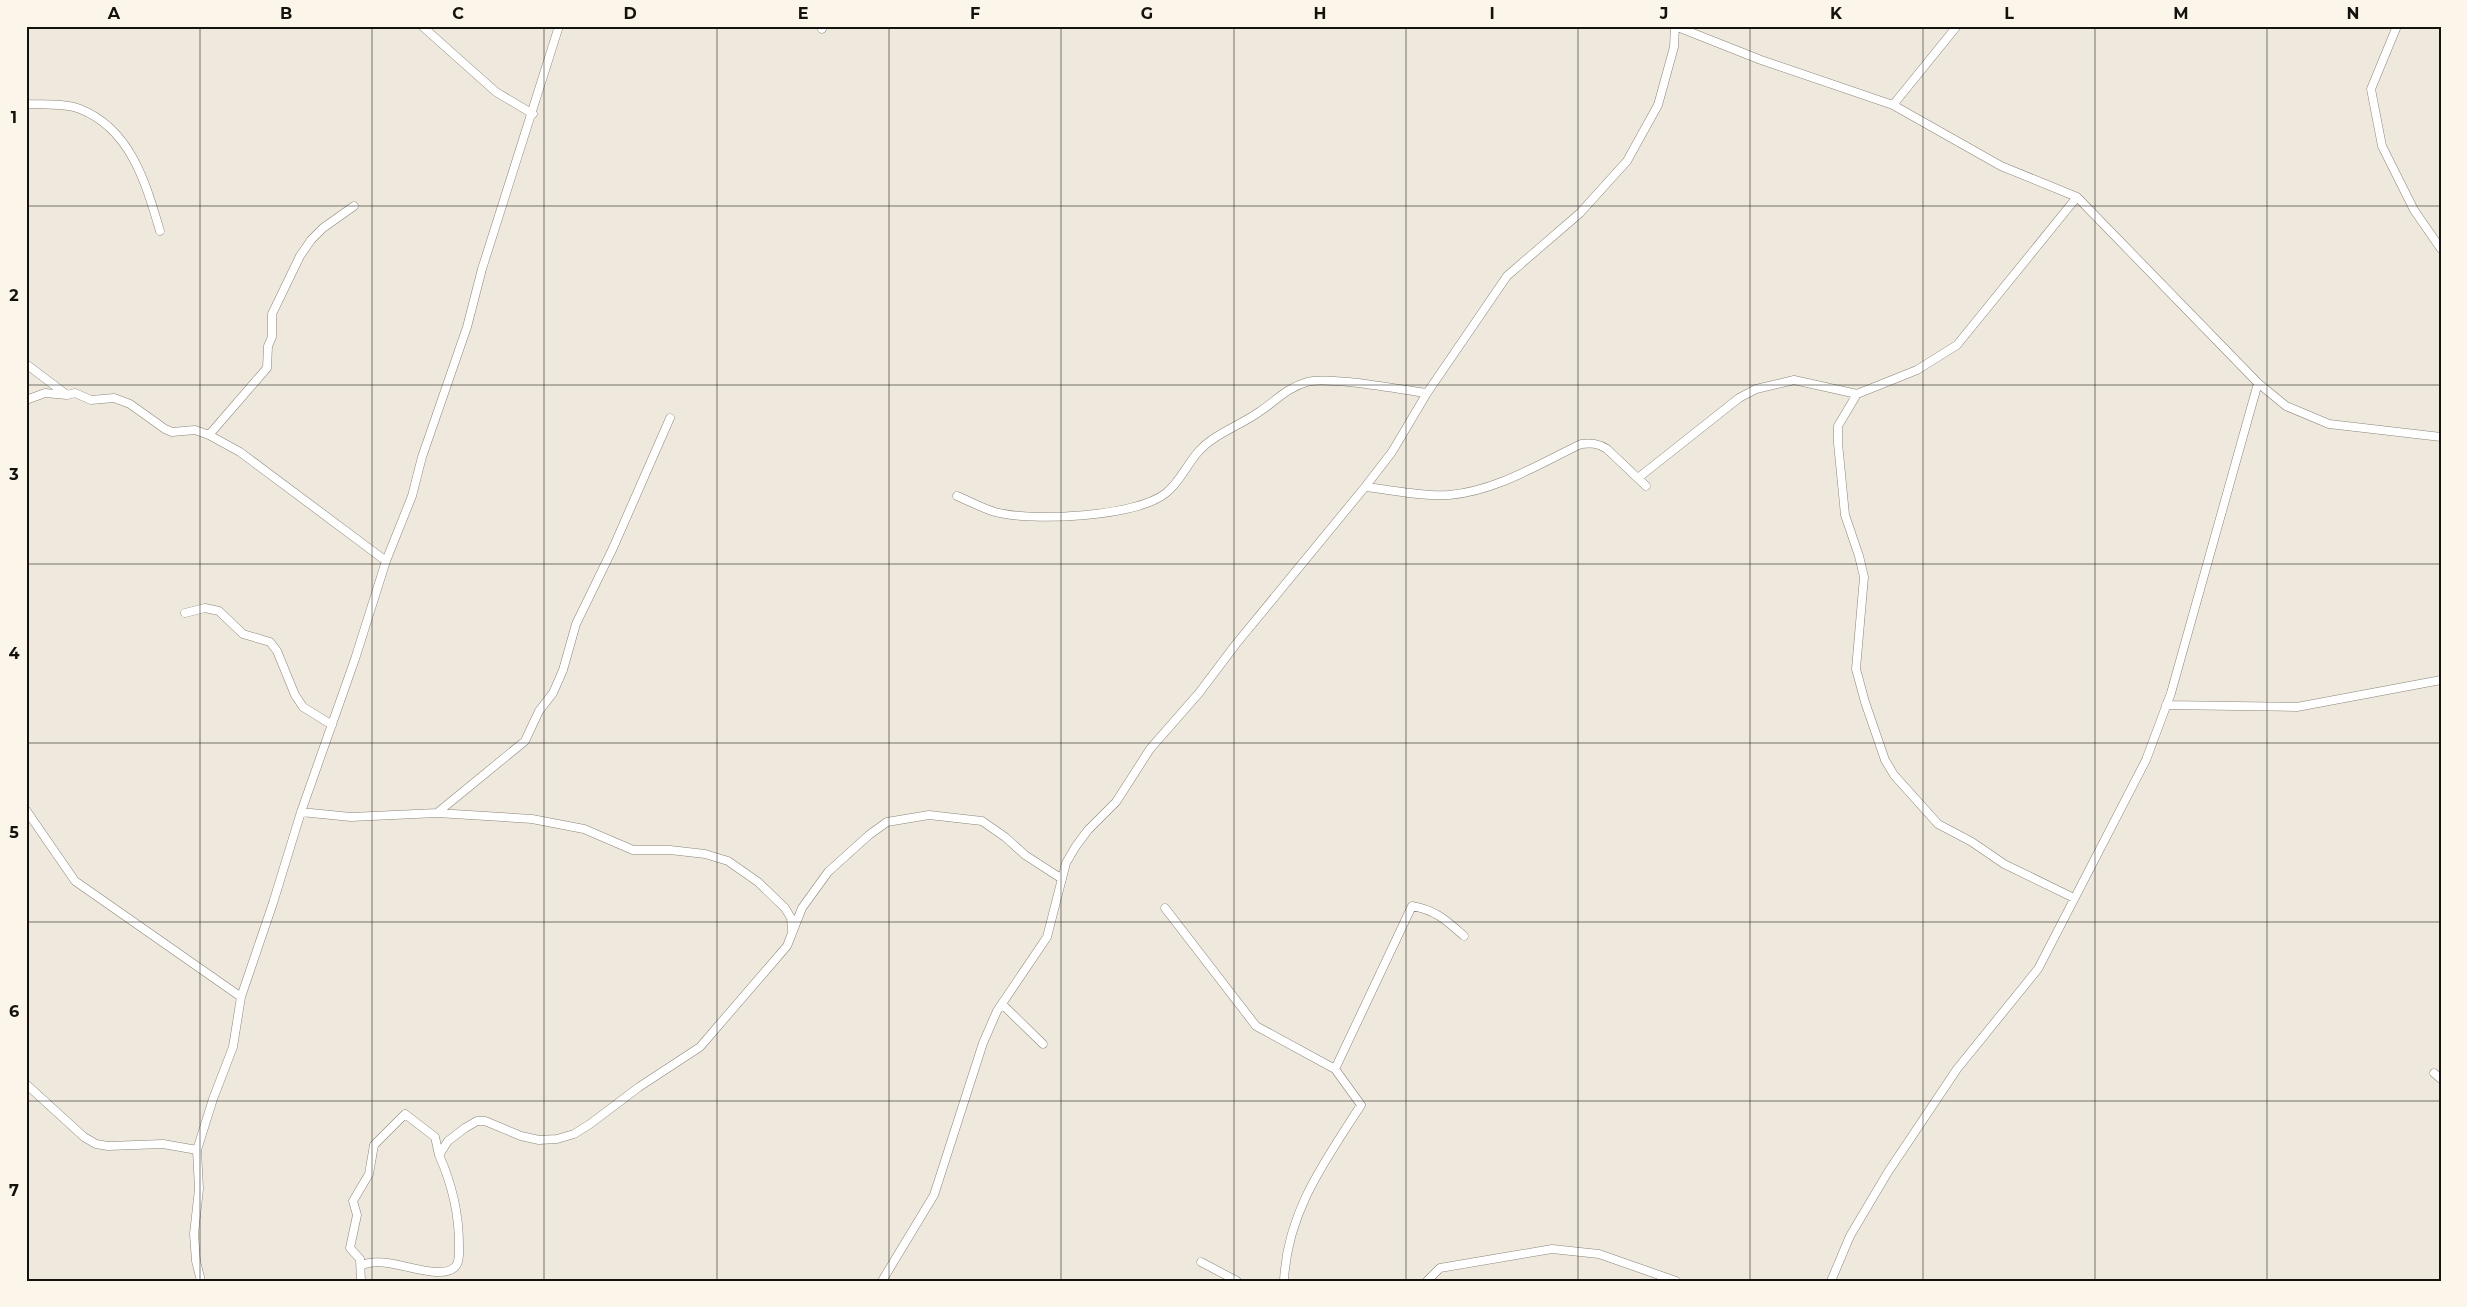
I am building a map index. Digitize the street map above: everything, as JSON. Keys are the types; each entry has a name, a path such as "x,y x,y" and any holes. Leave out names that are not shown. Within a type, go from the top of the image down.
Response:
{"street":[{"path":"422,26 496,92 533,114"},
{"path":"201,1281 196,1261 194,1234 199,1189 197,1150 213,1099 233,1047 241,997 301,812 355,659 386,560 412,496 422,457 467,327 482,269 533,114 559,26"},
{"path":"882,1281 934,1195 984,1043 1002,1004 1047,937 1066,863 1076,846 1088,830 1116,802 1150,749 1199,693 1236,644 1392,452 1427,393 1507,276 1580,212 1627,161 1658,105 1674,47 1675,26 1761,60 1893,105 2001,166 2077,197 2258,383 2286,406 2329,424 2441,437"},
{"path":"1893,105 1957,26"},
{"path":"2397,26 2371,89 2382,146 2414,210 2441,249"},
{"path":"26,104 80,109 100,121 122,141 144,179 160,230"},
{"path":"1638,478 1739,398 1756,389 1794,380 1857,394 1917,370 1957,345 2077,197"},
{"path":"209,435 267,368 268,346 272,337 272,314 300,256 310,240 323,228 354,206"},
{"path":"26,364 51,381 67,395"},
{"path":"45,393 51,381"},
{"path":"957,496 995,512 1016,515 1069,517 1117,510 1149,502 1166,493 1200,449 1260,412 1291,387 1310,381 1340,382 1427,393"},
{"path":"1831,1281 1850,1236 1888,1172 1957,1069 2038,970 2146,760 2166,705 2211,554 2258,383"},
{"path":"26,400 45,393 67,395 76,393 92,400 114,398 130,404 172,432 195,430 209,435 240,452 386,560"},
{"path":"1857,394 1838,426 1838,443 1845,515 1864,577 1856,669 1862,693 1885,760 1894,775 1938,824 1972,842 2004,864 2074,898"},
{"path":"437,813 525,741 539,711 553,693 564,670 576,624 613,548 670,418"},
{"path":"1365,487 1449,495 1489,487 1523,473 1581,444 1591,443 1601,445 1607,449 1646,486"},
{"path":"185,613 205,608 220,611 243,634 270,642 278,651 295,695 303,707 332,725"},
{"path":"2166,705 2296,707 2441,680"},
{"path":"26,810 75,881 241,997"},
{"path":"301,812 351,817 437,813 532,819 561,823 601,835 633,850 670,850 705,854 742,869 785,908 791,918 792,932"},
{"path":"791,918 802,908 828,872 869,835 887,822 929,815 982,821 1005,837 1025,855 1062,879"},
{"path":"1335,1069 1412,906 1428,908 1443,917 1464,936"},
{"path":"440,1155 448,1141 477,1121 485,1121 522,1136 539,1140 557,1139 574,1134 590,1124 639,1087 700,1048 787,946 802,908"},
{"path":"1165,908 1256,1026 1335,1069 1360,1105 1309,1187 1299,1210 1284,1263 1284,1281"},
{"path":"1002,1004 1044,1044"},
{"path":"2434,1073 2441,1079"},
{"path":"26,1084 84,1138 96,1144 108,1146 163,1144 197,1150"},
{"path":"405,1114 435,1137 440,1155 452,1188 459,1231 458,1262 454,1268 446,1271 365,1264 350,1248 358,1215 353,1201 369,1174 374,1145 405,1114"},
{"path":"1427,1281 1440,1268 1552,1249 1598,1254 1676,1281"},
{"path":"1201,1262 1237,1281"},
{"path":"361,1281 365,1264"}]}
